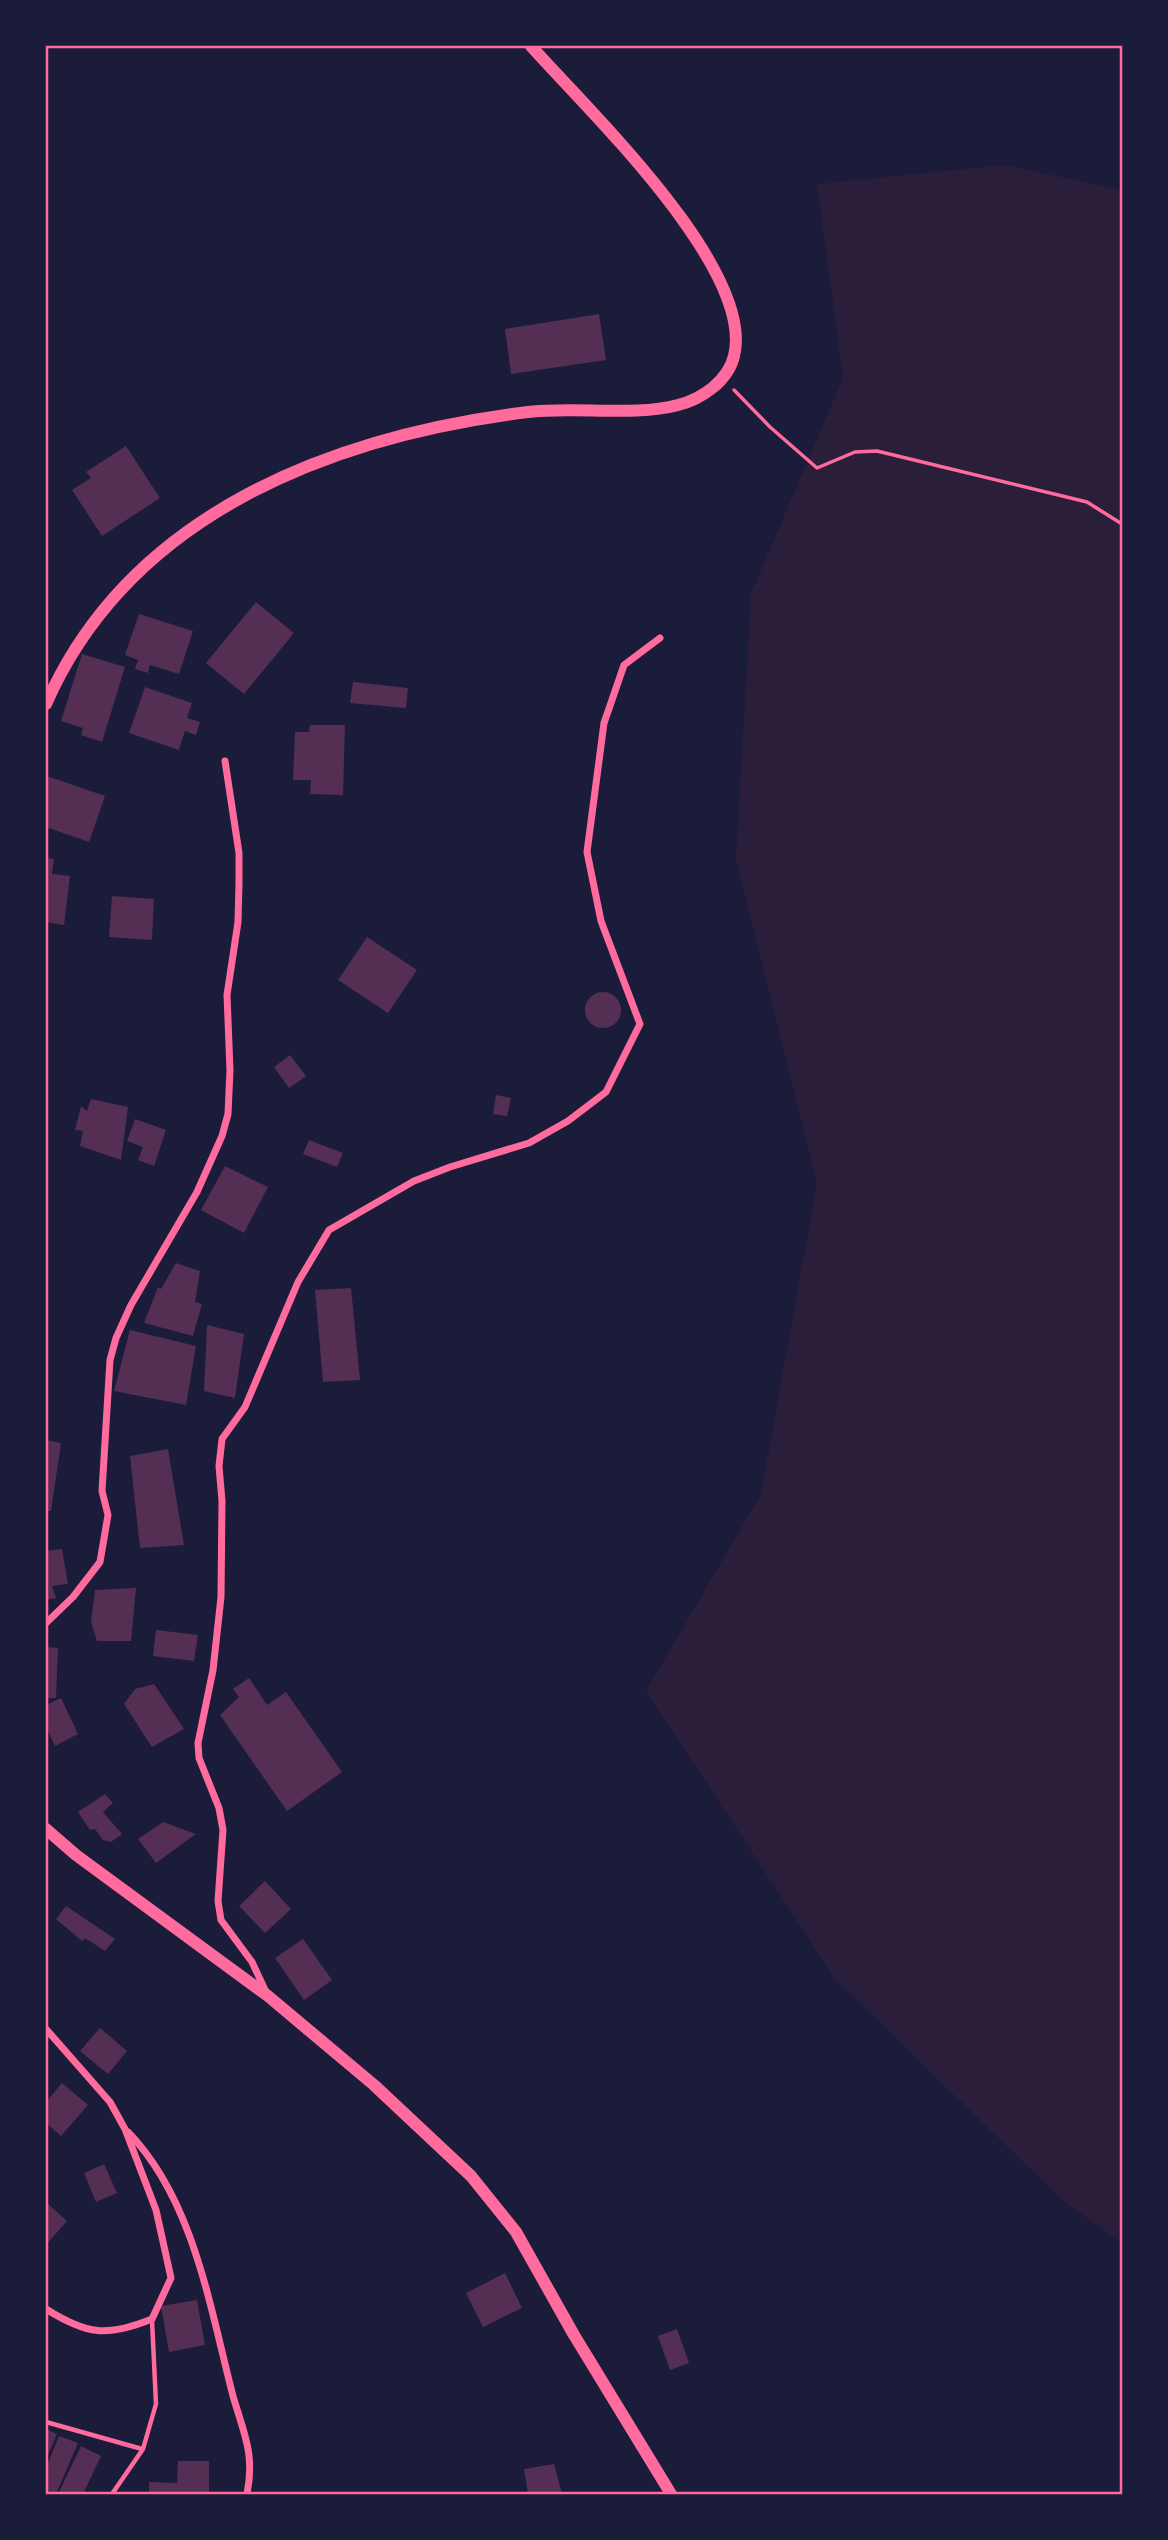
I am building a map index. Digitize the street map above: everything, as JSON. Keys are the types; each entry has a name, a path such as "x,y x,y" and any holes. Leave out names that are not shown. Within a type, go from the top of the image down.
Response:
{"main road":[{"path":"46,704 80,638 124,587 163,551 217,510 303,466 416,432 528,412 654,410 680,405 705,394 723,379 734,356 735,334 715,269 688,226 619,140 531,46"},
{"path":"46,1829 76,1856 268,1996 425,2132 471,2176 516,2232 574,2335 671,2494"}],"street":[{"path":"268,1996 252,1962 221,1920 218,1901 223,1829 219,1808 200,1758 198,1743 213,1670 221,1597 222,1501 219,1466 222,1439 245,1407 298,1282 329,1230 351,1215 432,1173 530,1143 568,1121 606,1092 640,1024 601,921 587,852 604,723 624,665 660,638"},
{"path":"46,1623 73,1597 100,1562 108,1515 102,1491 110,1360 116,1338 131,1305 197,1192 222,1136 228,1114 230,1070 227,995 238,922 239,873 225,761"},
{"path":"46,2029 110,2102 125,2129 156,2210 171,2278 152,2319 116,2332 94,2331 69,2323 46,2309"},
{"path":"125,2129 147,2151 177,2209 205,2286 246,2435 252,2469 247,2494"}],"lane":[{"path":"112,2494 143,2449 156,2404 152,2319"},
{"path":"46,2422 143,2449"}],"path":[{"path":"723,379 769,427 817,468 855,452 877,452 1087,502 1122,524"}],"shaded area":[{"path":"1005,165 1122,190 1122,2243 1063,2201 836,1980 646,1691 761,1494 817,1183 736,859 751,594 843,378 817,184"}],"building":[{"path":"599,314 606,360 511,374 505,329"},
{"path":"126,446 160,498 102,536 72,490 91,478 86,472"},
{"path":"256,602 294,633 244,694 206,663"},
{"path":"139,614 193,631 179,674 150,665 148,673 135,669 138,660 125,655"},
{"path":"82,654 125,667 102,742 81,735 83,728 61,721"},
{"path":"353,682 408,688 406,708 350,703"},
{"path":"145,687 192,703 187,718 200,722 196,735 185,731 179,750 129,733"},
{"path":"310,725 345,725 343,795 310,794 311,780 293,780 295,732 309,732"},
{"path":"47,776 105,796 89,842 46,827"},
{"path":"46,858 54,859 52,874 70,876 64,925 46,922"},
{"path":"112,896 154,899 152,940 109,937"},
{"path":"367,937 417,970 388,1013 338,980"},
{"path":"603,992 616,997 621,1010 616,1023 603,1028 590,1023 585,1010 590,997"},
{"path":"290,1055 306,1076 289,1088 274,1067"},
{"path":"496,1095 511,1098 507,1116 493,1114"},
{"path":"91,1099 128,1107 121,1160 80,1146 83,1131 75,1130 81,1106 87,1111"},
{"path":"135,1119 166,1130 154,1166 138,1160 143,1147 127,1141"},
{"path":"309,1140 343,1153 337,1167 303,1154"},
{"path":"225,1166 268,1187 244,1233 201,1210"},
{"path":"176,1263 200,1271 195,1302 202,1304 193,1336 144,1323 158,1287 161,1289"},
{"path":"351,1288 360,1380 323,1382 315,1290"},
{"path":"207,1325 244,1334 235,1398 204,1391"},
{"path":"130,1330 196,1346 186,1405 114,1391"},
{"path":"46,1440 61,1443 51,1511 46,1511"},
{"path":"168,1449 184,1545 140,1548 130,1456"},
{"path":"62,1549 68,1584 52,1586 56,1598 47,1600 49,1609 46,1610 46,1551"},
{"path":"136,1588 131,1641 97,1641 91,1622 95,1590"},
{"path":"156,1630 198,1635 194,1661 153,1656"},
{"path":"46,1647 58,1648 56,1698 46,1698"},
{"path":"249,1678 267,1705 286,1692 342,1772 287,1811 220,1715 239,1697 233,1689"},
{"path":"154,1684 184,1729 152,1747 124,1704 135,1689"},
{"path":"61,1698 78,1734 55,1746 48,1731 46,1733 46,1705"},
{"path":"105,1794 113,1803 103,1812 122,1834 111,1842 103,1840 95,1829 90,1830 78,1812"},
{"path":"163,1822 196,1834 156,1863 138,1839"},
{"path":"265,1881 291,1909 265,1933 239,1906"},
{"path":"66,1906 115,1939 105,1951 85,1938 82,1941 56,1919"},
{"path":"303,1939 332,1980 304,2000 275,1958"},
{"path":"100,2028 127,2051 108,2074 80,2051"},
{"path":"62,2083 88,2105 61,2136 46,2123 46,2102"},
{"path":"104,2164 117,2193 96,2202 84,2173"},
{"path":"46,2202 67,2221 46,2245"},
{"path":"505,2273 522,2308 483,2327 466,2293"},
{"path":"197,2300 205,2345 169,2352 161,2306"},
{"path":"677,2329 689,2363 670,2370 658,2336"},
{"path":"46,2429 57,2434 46,2459"},
{"path":"59,2436 78,2443 56,2494 46,2494 46,2468"},
{"path":"81,2446 101,2456 83,2494 58,2494"},
{"path":"178,2461 209,2461 209,2494 149,2494 149,2482 177,2483"},
{"path":"554,2464 562,2494 528,2494 524,2469"}]}
